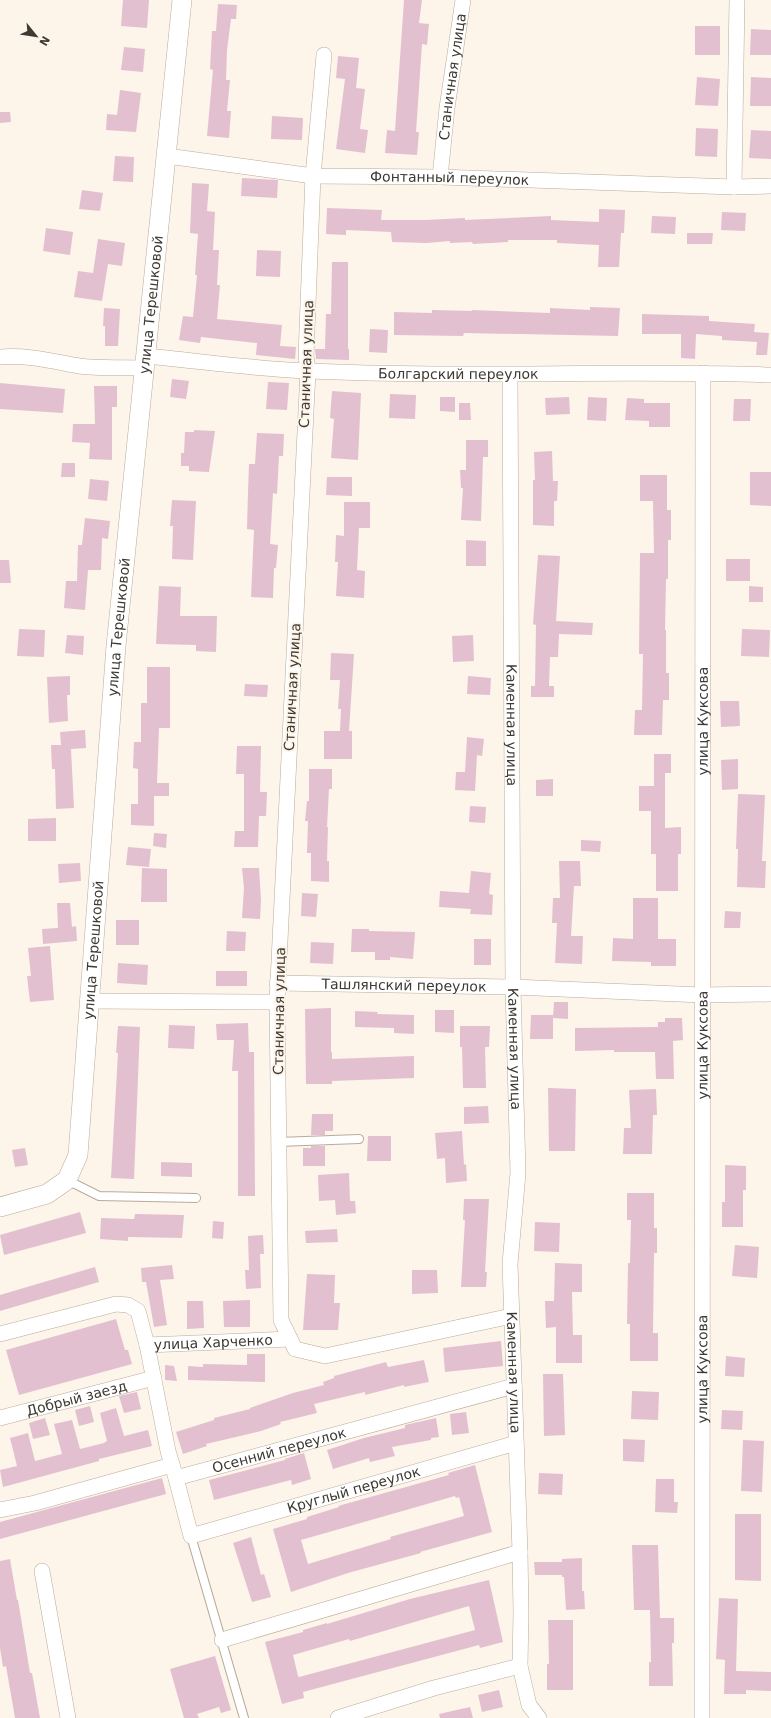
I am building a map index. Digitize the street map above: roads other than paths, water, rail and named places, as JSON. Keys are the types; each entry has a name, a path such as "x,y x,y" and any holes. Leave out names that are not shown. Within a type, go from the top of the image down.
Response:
{"street":[{"name":"улица Терешковой","path":"67,1180 78,1155 88,1000 116,646 182,0"},
{"name":"Станичная улица","path":"440,177 447,108 463,0"},
{"path":"734,187 737,0"},
{"name":"Станичная улица","path":"290,1339 281,1320 276,1002 308,371 306,356 313,176 324,55"},
{"name":"Фонтанный переулок","path":"167,156 313,176 440,177 734,187 771,186"},
{"name":"Болгарский переулок","path":"0,357 14,356 46,358 80,366 145,362 308,371 510,375 702,373 771,375"},
{"name":"улица Куксова","path":"702,373 702,1718"},
{"name":"Каменная улица","path":"510,375 513,986 518,1173 510,1264 511,1316 520,1552 520,1666 529,1705 539,1718"},
{"name":"Ташлянский переулок","path":"277,983 513,986 702,996 771,994"},
{"path":"88,1000 276,1002"},
{"path":"0,1207 47,1194 67,1180"},
{"name":"улица Харченко","path":"0,1334 116,1304 128,1304 138,1311 147,1345 290,1339"},
{"path":"290,1339 295,1349 325,1356 511,1316"},
{"path":"147,1345 174,1472 192,1536"},
{"name":"Добрый заезд","path":"0,1418 154,1378"},
{"name":"Осенний переулок","path":"0,1510 174,1472 514,1386"},
{"name":"Круглый переулок","path":"192,1536 516,1444"},
{"path":"222,1640 520,1552"},
{"path":"42,1571 68,1718"},
{"path":"338,1718 434,1688 520,1666"}],"lane":[{"path":"278,1142 359,1139"},
{"path":"67,1180 99,1196 196,1198"},
{"path":"192,1536 244,1718"}]}
